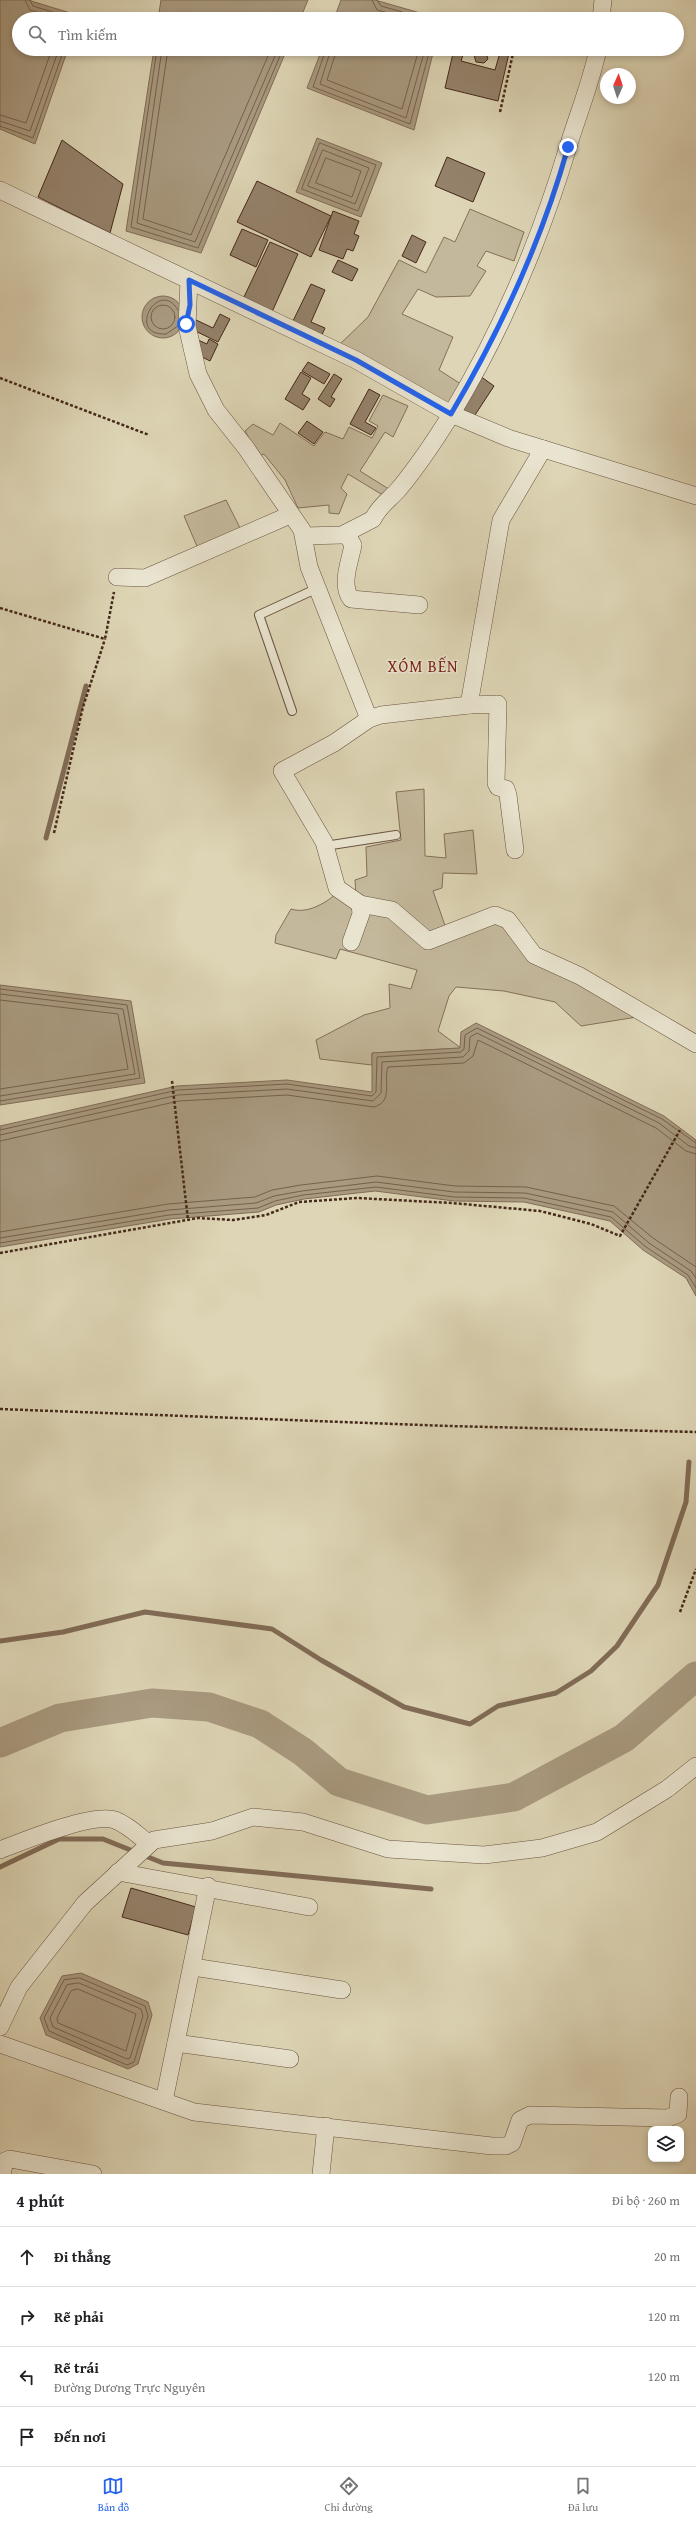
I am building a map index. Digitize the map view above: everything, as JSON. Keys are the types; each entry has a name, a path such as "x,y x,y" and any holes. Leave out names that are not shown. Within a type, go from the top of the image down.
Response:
{"street":[{"path":"602,12 603,0"},
{"path":"304,536 334,536 346,533 374,519 377,510 398,490 432,444 451,414 502,322 529,256 563,165 592,76 596,56"},
{"path":"0,190 356,360 451,414 508,438 696,496"},
{"path":"189,280 190,305 187,326 198,374 216,410 246,448 304,536 309,567 318,588 330,626 369,719"},
{"path":"469,705 501,520 543,449"},
{"path":"116,577 145,578 290,515"},
{"path":"346,533 354,545 346,577 347,593 351,599 419,605"},
{"path":"515,850 508,795 506,789 498,787 496,783 498,704 469,705 381,715 369,719 334,743 282,771 326,846 337,888 360,904 392,910 428,940 484,918 495,915 501,917 508,920 534,955 580,976 696,1044"},
{"path":"351,942 361,914 360,904"},
{"path":"0,2027 20,1988 85,1903 147,1844 154,1840 212,1831 253,1817 303,1822 388,1849 484,1856 542,1848 597,1832 667,1789 696,1766"},
{"path":"0,1850 78,1823 104,1819 114,1820 125,1825 147,1844"},
{"path":"118,1872 208,1886 309,1907"},
{"path":"164,2101 193,1967 208,1886"},
{"path":"193,1967 342,1990"},
{"path":"176,2043 290,2059"},
{"path":"0,2044 194,2112 492,2146 506,2146 524,2117 538,2114 674,2118 679,2112 679,2097"},
{"path":"321,2174 326,2126"},
{"path":"2,2174 5,2161 10,2159 93,2174"}],"lane":[{"path":"292,711 259,615 318,588"},
{"path":"326,846 396,835"}],"path":[{"path":"500,112 512,56"},
{"path":"0,378 149,436"},
{"path":"54,833 83,707 105,640 116,577"},
{"path":"0,608 105,640"},
{"path":"172,1081 188,1220"},
{"path":"0,1253 198,1218 233,1220 266,1215 299,1202 383,1198 540,1211 591,1224 620,1236 680,1130"},
{"path":"0,1408 456,1426 696,1432"},
{"path":"680,1612 696,1569"}],"shaded area":[{"path":"470,209 524,232 514,261 486,251 477,266 486,271 470,296 436,297 418,289 402,314 453,337 439,370 464,386 448,403 338,346 368,317 399,260 426,273 444,237 455,242"},
{"path":"383,395 408,406 393,437 385,432 360,471 392,491 386,497 348,474 341,488 347,494 339,514 329,513 329,505 298,508 285,480 264,454 259,456 245,431 253,424 273,435 280,423 314,446 325,432 343,439 349,427 372,438 378,426 369,421"},
{"path":"226,500 242,532 199,551 184,516"},
{"path":"424,789 425,856 446,858 444,834 473,830 477,874 443,873 442,888 433,891 449,937 495,919 522,946 637,1017 581,1026 555,1002 504,991 456,987 449,996 438,1031 461,1048 372,1053 372,1065 320,1059 316,1040 364,1015 390,1008 389,984 411,989 417,970 340,949 336,959 275,943 276,935 291,909 303,910 315,907 336,894 356,898 355,880 367,876 366,847 401,840 396,792"}],"water":[{"path":"0,0 28,0 67,12 12,12 12,56 66,56 35,144 0,129"},
{"path":"161,0 308,0 303,12 159,12"},
{"path":"341,0 375,0 417,12 337,12"},
{"path":"153,56 284,56 201,253 126,231"},
{"path":"319,56 432,56 414,130 307,88"},
{"path":"317,138 382,163 361,217 296,192"},
{"path":"163,296 178,302 184,317 178,332 163,338 148,332 142,317 148,302"},
{"path":"0,985 131,1001 145,1083 0,1105"},
{"path":"476,1023 664,1116 696,1140 696,1296 686,1278 643,1250 610,1221 524,1202 454,1201 375,1191 304,1199 276,1205 259,1212 170,1219 0,1247 0,1126 177,1086 287,1080 372,1092 372,1053 460,1048 461,1032"},
{"path":"81,1973 148,2002 152,2015 138,2064 128,2069 46,2035 40,2018 62,1976"}],"building":[{"path":"452,56 463,56 461,61 495,70 499,56 508,56 498,101 445,88"},
{"path":"474,56 487,56 488,59 484,63 476,62"},
{"path":"62,140 123,184 110,233 38,197"},
{"path":"447,157 485,173 473,202 435,186"},
{"path":"257,181 331,216 311,257 237,222"},
{"path":"333,211 359,221 354,234 359,236 353,251 347,249 343,259 319,250"},
{"path":"242,229 268,240 256,267 230,255"},
{"path":"412,235 426,242 416,263 402,256"},
{"path":"270,242 298,254 272,312 243,299"},
{"path":"338,260 358,269 352,281 332,272"},
{"path":"311,284 325,290 311,322 325,328 321,337 292,323"},
{"path":"220,314 230,319 218,342 187,327 192,318 213,328"},
{"path":"209,339 218,344 210,361 192,352 198,340 207,344"},
{"path":"308,362 330,374 324,384 302,371"},
{"path":"301,372 311,378 302,394 310,399 303,410 285,399"},
{"path":"334,374 342,379 331,397 335,399 330,407 318,399"},
{"path":"480,376 494,386 473,418 459,409"},
{"path":"369,389 380,395 365,422 376,428 371,435 350,424"},
{"path":"307,421 323,432 314,444 298,433"},
{"path":"131,1888 196,1907 188,1935 122,1917"}],"waterway":[{"path":"46,838 86,686"},
{"path":"0,1641 63,1632 145,1612 272,1629 321,1660 404,1707 470,1724 498,1706 556,1693 591,1671 617,1646 658,1585 686,1502 689,1462"},
{"path":"0,1743 60,1718 152,1703 209,1707 260,1724 303,1752 339,1782 427,1810 514,1797 624,1738 696,1676"},
{"path":"0,1867 59,1839 103,1839 163,1863 431,1889"}],"district":[{"name":"XÓM BẾN","path":"423,666"}],"route":[{"path":"186,324 190,305 189,280 356,360 451,414 478,369 502,322 529,256 563,165 568,147"}]}
